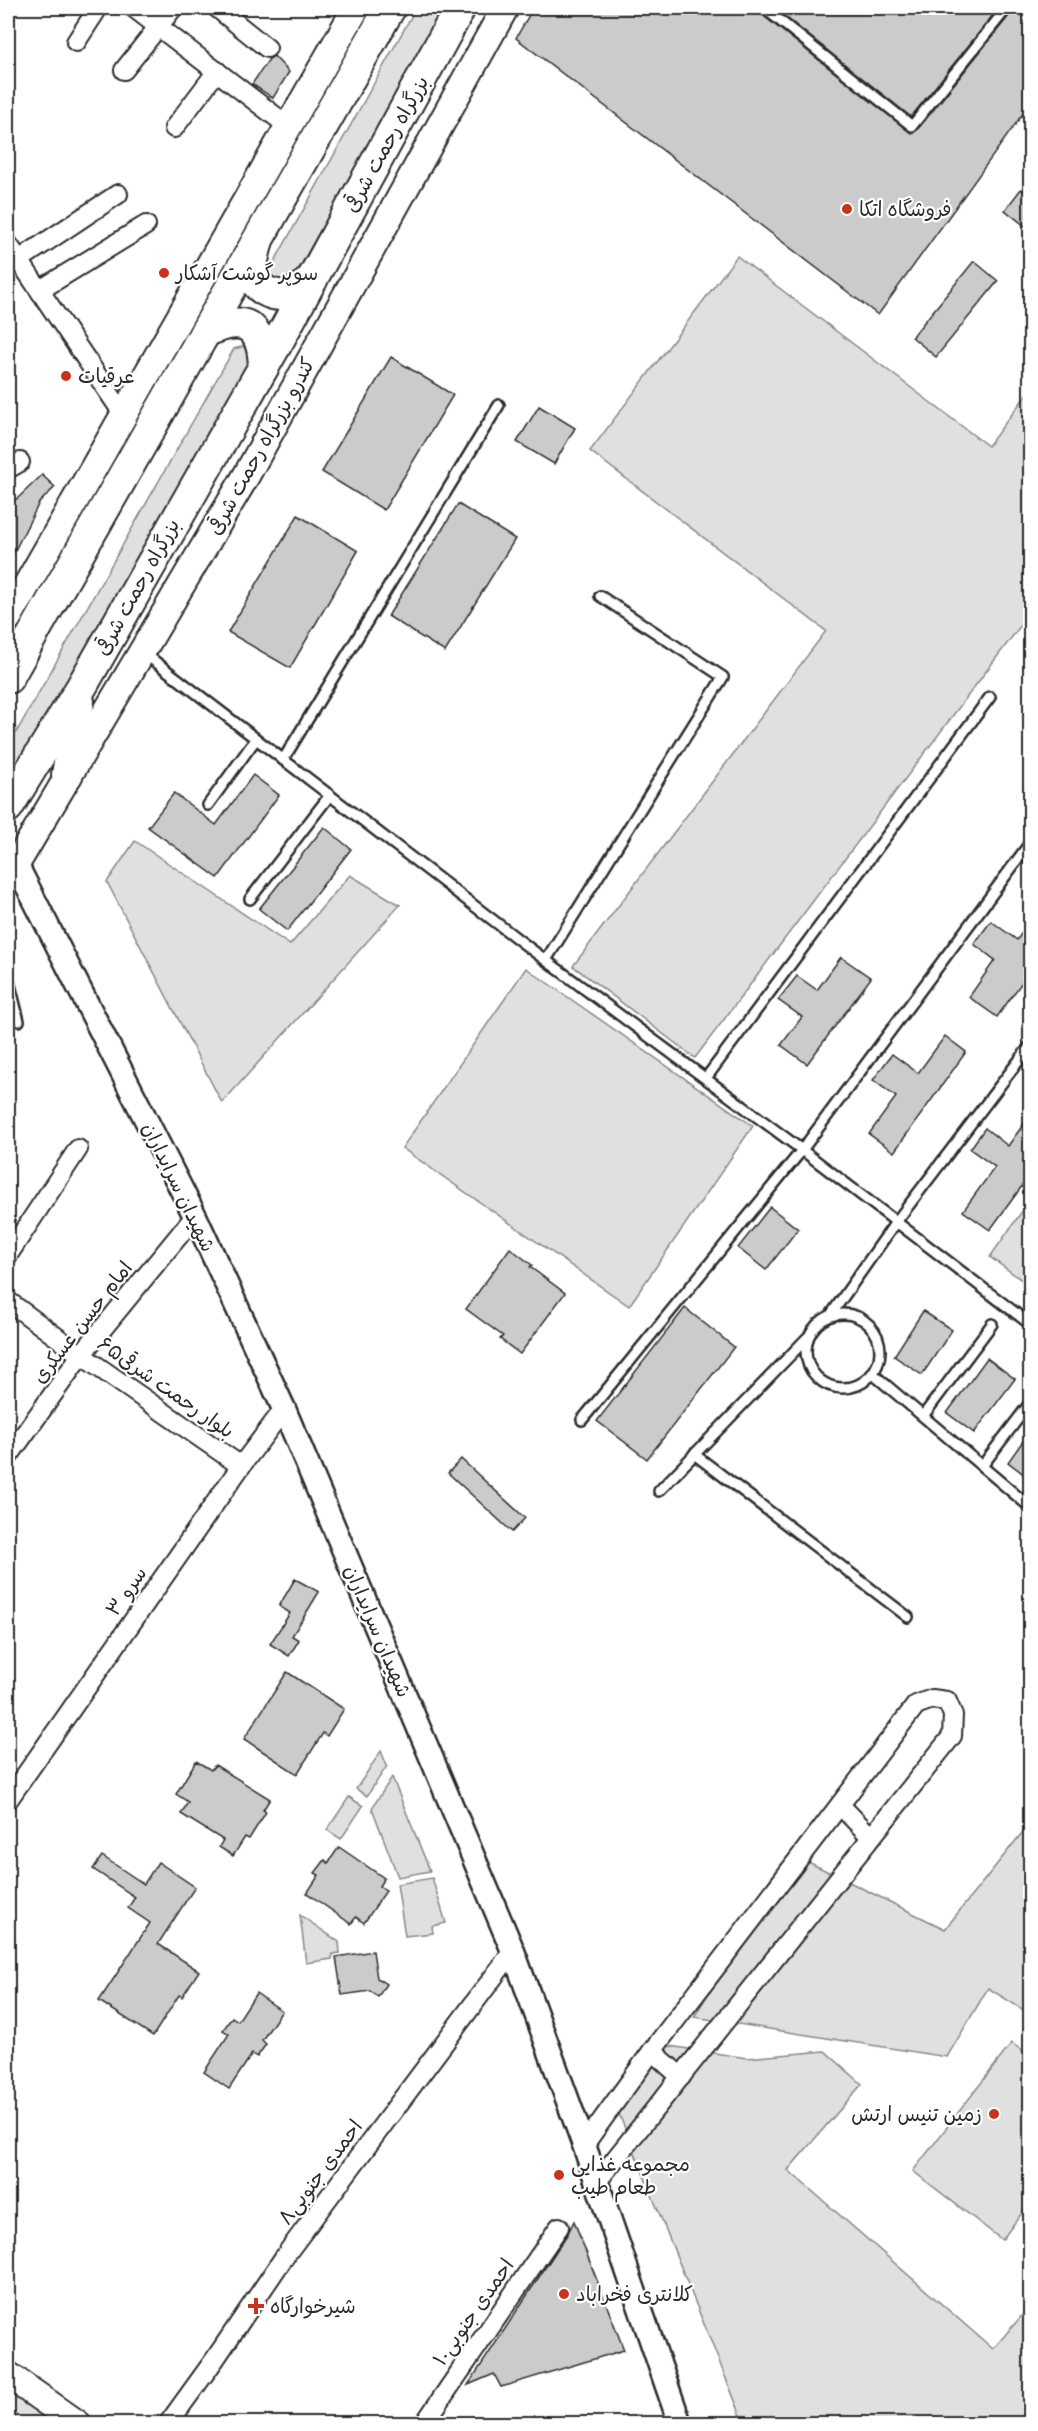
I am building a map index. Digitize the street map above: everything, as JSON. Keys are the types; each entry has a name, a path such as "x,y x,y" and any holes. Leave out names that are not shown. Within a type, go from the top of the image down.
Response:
{"highway":[{"path":"8,678 390,8"},
{"name":"بزرگراه رحمت شرقی","path":"8,807 82,686 264,366 460,8"},
{"path":"258,241 252,264 253,277 265,291 282,295 292,293 312,280"},
{"path":"206,332 225,324 242,324 251,328 256,332 262,344 264,366"},
{"path":"67,775 82,686"}],"main road":[{"path":"8,618 356,8"},
{"name":"کندرو بزرگراه رحمت شرقی","path":"12,871 252,465 505,8"},
{"path":"8,2375 78,2424"}],"street":[{"path":"76,42 98,8"},
{"path":"134,8 288,126"},
{"path":"124,70 173,8"},
{"path":"217,8 267,48"},
{"path":"174,128 217,71"},
{"path":"19,260 118,194"},
{"path":"40,290 146,225"},
{"path":"8,244 124,415"},
{"name":"شهیدان سرایداران","path":"12,871 195,1216 284,1409 513,1951 584,2145 680,2424"},
{"path":"8,1255 78,1149"},
{"name":"امام حسن عسکری","path":"8,1458 81,1355 195,1216"},
{"name":"بلوار رحمت شرقی۶۵","path":"8,1301 81,1355 241,1466"},
{"name":"سرو ۳","path":"8,1800 241,1466 284,1409"},
{"path":"584,2145 652,2051 916,1705 932,1699 947,1701 953,1715 952,1736 596,2183"},
{"path":"840,1804 872,1837"},
{"name":"احمدی جنوبی۸","path":"168,2424 287,2253 513,1951"},
{"path":"652,2051 681,2077"},
{"name":"احمدی جنوبی۱۰","path":"424,2424 559,2227"}],"lane":[{"path":"764,8 912,126 1007,8"},
{"path":"284,760 499,405"},
{"path":"546,960 723,677 600,596"},
{"path":"142,651 546,960 802,1150 1030,1324"},
{"path":"706,1078 990,697"},
{"path":"208,805 256,739"},
{"path":"250,899 330,795"},
{"path":"582,1420 802,1150 1030,843"},
{"path":"8,977 19,1021"},
{"path":"659,1491 809,1336 814,1328 830,1316 896,1222 1030,1046"},
{"path":"809,1336 806,1345 809,1365 820,1380 838,1388 848,1388 866,1381 878,1365 880,1346 873,1328 858,1316 839,1314 830,1316"},
{"path":"923,1416 992,1324"},
{"path":"873,1374 1030,1507"},
{"path":"982,1466 1030,1402"},
{"path":"694,1454 908,1617"}],"shaded area":[{"path":"416,8 444,8 293,279 284,287 266,277"},
{"path":"737,256 988,446 1030,390 1030,613 695,1058 573,966 826,631 590,451"},
{"path":"245,346 251,353 247,368 8,786 8,747 234,349"},
{"path":"135,841 290,945 350,875 400,905 222,1103 107,882"},
{"path":"526,968 753,1126 629,1306 402,1148"},
{"path":"1030,1200 1030,1286 990,1257"},
{"path":"381,1751 387,1766 367,1796 356,1789"},
{"path":"392,1777 430,1871 398,1877 372,1808"},
{"path":"349,1797 363,1806 341,1839 327,1830"},
{"path":"1030,1823 1030,2014 988,1988 947,2057 694,2017 794,1855 945,1929"},
{"path":"432,1878 446,1923 432,1926 433,1933 405,1936 397,1884"},
{"path":"300,1915 339,1942 340,1953 333,1954 332,1959 306,1963"},
{"name":"زمین تنیس ارتش","path":"1012,2043 1030,2057 1030,2202 1002,2240 913,2171"},
{"path":"663,2045 747,2058 825,2051 862,2084 788,2170 993,2349 1030,2306 1030,2423 744,2423 613,2099"},
{"path":"8,2390 55,2423 22,2423 8,2413"}],"building":[{"name":"فروشگاه اتکا","path":"533,8 757,8 760,13 912,133 917,130 1014,8 1030,8 1030,104 878,315 516,38"},
{"path":"774,8 999,8 911,117"},
{"path":"274,56 289,72 273,98 252,84 269,59"},
{"path":"1021,189 1030,196 1030,230 1005,210"},
{"path":"974,261 998,281 936,357 912,337"},
{"path":"391,357 453,395 384,510 322,472"},
{"path":"539,406 575,428 554,464 517,442"},
{"path":"42,475 55,487 39,503 8,564 8,504 18,498"},
{"path":"458,504 515,539 445,652 388,616"},
{"path":"298,515 358,551 290,668 228,632"},
{"path":"253,775 279,795 218,878 148,827 174,793 216,825"},
{"path":"324,827 351,849 287,931 259,909"},
{"path":"991,921 1017,940 1030,921 1030,971 997,1017 969,997 995,960 974,944"},
{"path":"841,957 871,978 807,1064 781,1045 802,1017 778,1000 797,976 817,990"},
{"path":"945,1036 966,1052 894,1152 869,1134 896,1097 873,1080 892,1054 918,1073"},
{"path":"1030,1115 1030,1175 990,1230 963,1211 995,1167 970,1149 985,1128 1008,1146"},
{"path":"770,1207 798,1229 766,1270 738,1248"},
{"path":"510,1248 532,1265 530,1267 565,1293 520,1354 500,1339 503,1336 466,1309"},
{"path":"685,1308 734,1347 647,1459 597,1421"},
{"path":"923,1311 952,1330 922,1375 894,1356"},
{"path":"987,1358 1015,1379 974,1433 947,1413"},
{"path":"1030,1431 1030,1479 1008,1462"},
{"path":"461,1459 525,1518 512,1532 448,1473"},
{"path":"295,1579 319,1592 292,1636 299,1640 289,1656 270,1644 290,1613 279,1606"},
{"path":"287,1672 344,1709 327,1736 323,1733 297,1774 244,1739"},
{"path":"196,1761 211,1770 215,1765 270,1799 263,1810 266,1812 249,1839 245,1837 233,1856 219,1847 223,1840 181,1814 188,1802 176,1794"},
{"path":"339,1847 384,1878 379,1886 386,1891 364,1923 356,1917 351,1924 307,1893 319,1875 315,1873 325,1860 328,1863"},
{"path":"102,1856 144,1884 158,1862 195,1887 158,1944 199,1971 182,1997 179,1995 153,2036 99,2001 150,1923 128,1908 135,1897 93,1869"},
{"path":"373,1951 377,1978 386,1984 378,1997 370,1991 342,1995 336,1957"},
{"path":"256,1993 282,2011 262,2040 266,2044 257,2057 252,2054 229,2089 204,2072 229,2034 223,2030 232,2017 238,2021"},
{"name":"کلانتری فخراباد","path":"574,2221 624,2350 501,2387 494,2374 468,2385 568,2233"}],"place":[{"name":"فروشگاه اتکا","path":"847,209"},
{"name":"سوپر گوشت آشکار","path":"164,273"},
{"name":"عرقیات","path":"66,376"},
{"name":"زمین تنیس ارتش","path":"994,2114"},
{"name":"مجموعه غذایی طعام طیب","path":"559,2175"},
{"name":"کلانتری فخراباد","path":"564,2294"},
{"name":"شیرخوارگاه","path":"256,2306"}]}
